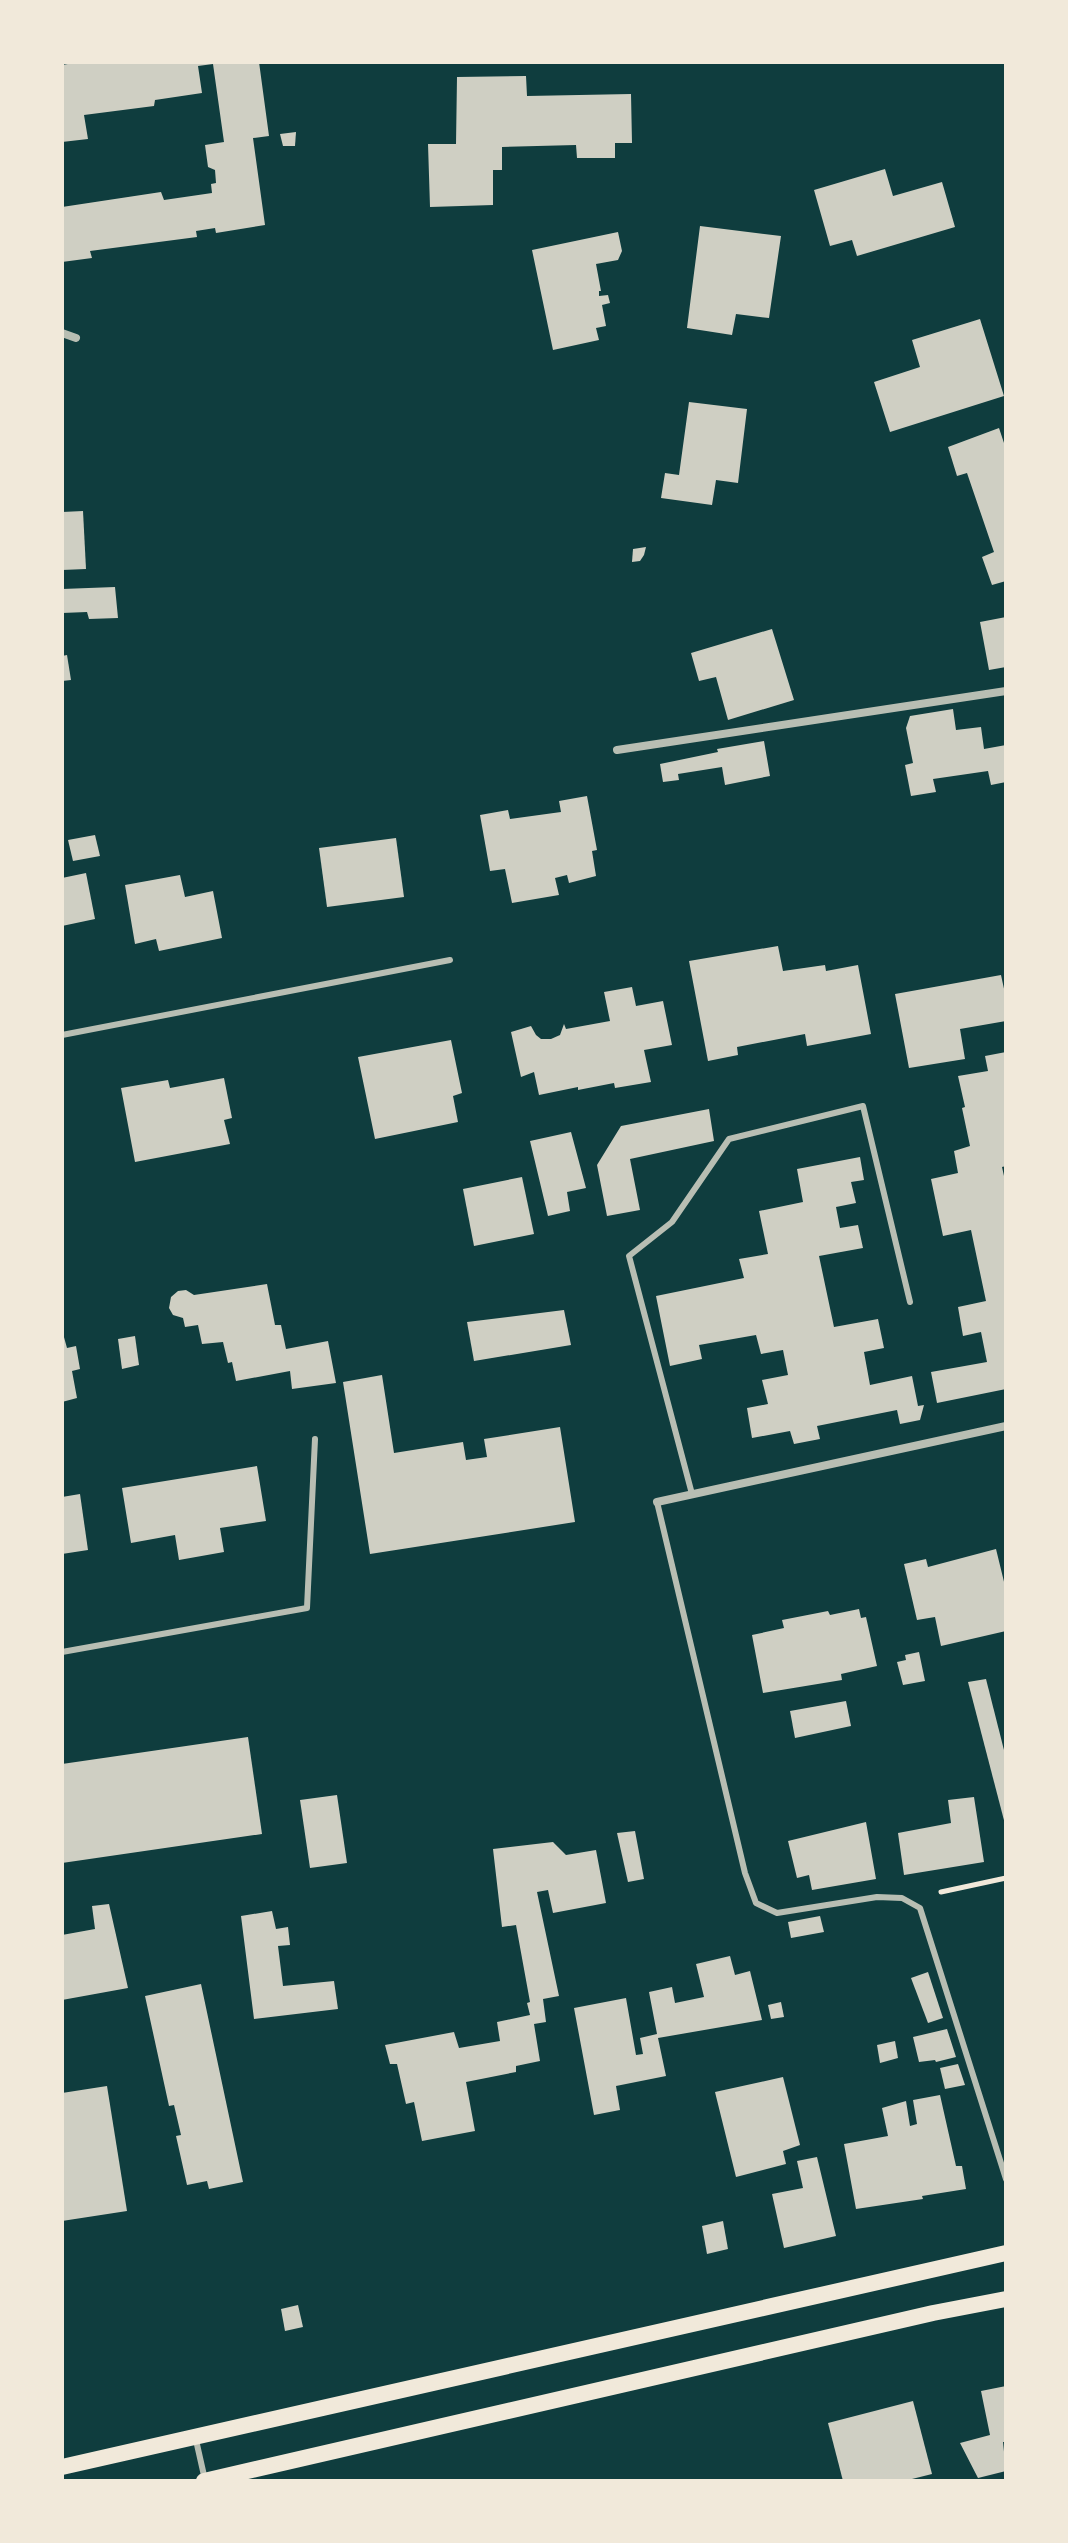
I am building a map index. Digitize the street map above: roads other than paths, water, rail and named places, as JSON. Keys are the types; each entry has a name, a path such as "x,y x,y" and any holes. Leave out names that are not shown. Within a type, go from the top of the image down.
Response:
{"main road":[{"path":"62,2467 1006,2253"},
{"path":"205,2481 933,2313 1006,2299"}],"street":[{"path":"62,333 76,338"},
{"path":"617,750 1006,691"},
{"path":"657,1502 1006,1426"}],"lane":[{"path":"62,1035 450,960"},
{"path":"692,1494 629,1256 672,1222 729,1139 863,1106 910,1302"},
{"path":"62,1652 307,1608 315,1439"},
{"path":"657,1502 745,1873 756,1903 777,1913 877,1897 902,1898 920,1908 1006,2179"},
{"path":"195,2437 205,2481"}]}
